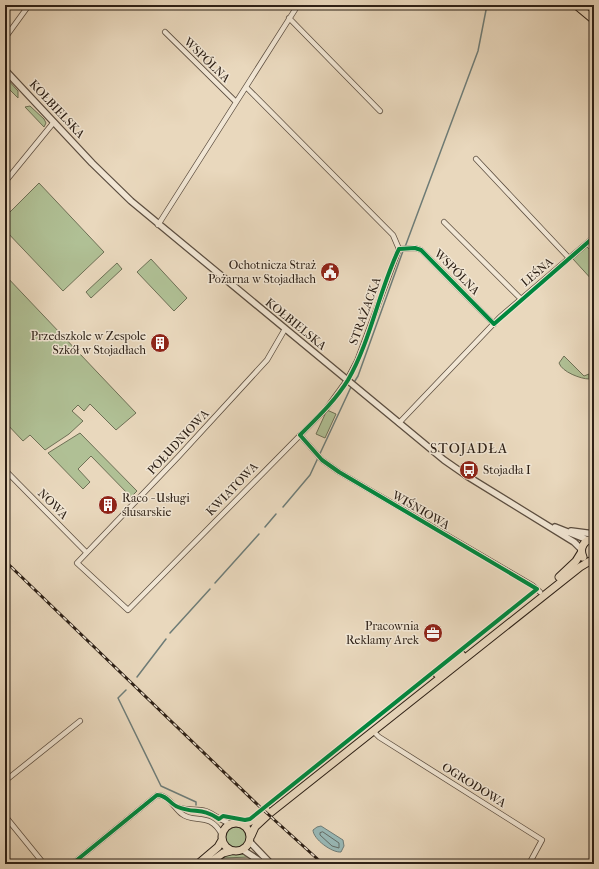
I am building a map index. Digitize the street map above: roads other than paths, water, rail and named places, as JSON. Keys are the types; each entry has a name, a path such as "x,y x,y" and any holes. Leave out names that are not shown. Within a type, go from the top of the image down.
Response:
{"main road":[{"path":"576,5 594,20"},
{"path":"243,825 268,809 566,572 581,551 583,544 591,540"},
{"path":"581,551 585,559 592,561"},
{"path":"208,864 223,853 243,850 255,827 264,818 580,566 592,561"},
{"path":"198,864 218,847 225,829 232,824 243,825 248,828 250,839"},
{"path":"222,838 225,846 231,851"}],"street":[{"path":"5,38 29,5"},
{"name":"WSPÓLNA","path":"158,225 298,5"},
{"path":"289,18 380,111"},
{"name":"WSPÓLNA","path":"164,32 236,102"},
{"name":"KOŁBIELSKA","path":"5,70 106,177 158,225 456,468 574,542 581,551"},
{"name":"WSPÓLNA","path":"246,87 393,236 402,249 415,248 421,250 494,324"},
{"path":"5,182 54,122"},
{"name":"LEŚNA","path":"476,159 569,258"},
{"name":"LEŚNA","path":"444,222 521,299"},
{"name":"LEŚNA","path":"400,423 494,324 594,237"},
{"name":"STRAŻACKA","path":"349,381 402,249"},
{"name":"POŁUDNIOWA","path":"77,562 178,457 266,360 285,329"},
{"name":"KWIATOWA","path":"77,562 128,610 326,409 349,381"},
{"name":"WIŚNIOWA","path":"300,434 322,460 369,491 532,585 540,592"},
{"name":"NOWA","path":"5,470 86,552"},
{"name":"KOŁBIELSKA","path":"542,522 591,540"},
{"path":"551,525 579,533 594,534"},
{"path":"5,781 80,721"},
{"name":"OGRODOWA","path":"373,731 378,737 542,840 529,864"},
{"path":"72,864 157,795 163,796 183,815 204,819 210,822 218,828 222,838"},
{"path":"175,806 185,810 205,811 223,822 232,824"},
{"path":"5,816 44,864"},
{"path":"250,839 271,864"},
{"path":"243,850 264,864"}],"water":[{"path":"321,826 343,840 344,846 341,852 328,848 319,841 313,830"}],"waterway":[{"path":"405,247 478,51 487,5"},
{"path":"353,384 358,376 403,251"},
{"path":"283,507 310,475 351,387"},
{"path":"265,527 276,514"},
{"path":"215,583 259,534"},
{"path":"170,633 210,589"},
{"path":"137,677 166,639"},
{"path":"126,690 118,698 161,786 196,802 196,805"}],"railway":[{"path":"5,561 259,806 323,864"}],"place":[{"name":"Ochotnicza Straż Pożarna w Stojadłach","path":"330,272"},
{"name":"Przedszkole w Zespole Szkół w Stojadłach","path":"160,343"},
{"name":"Stojadła I","path":"469,470"},
{"name":"Raco - Usługi ślusarskie","path":"108,505"},
{"name":"Pracownia Reklamy Arek","path":"433,633"}],"district":[{"name":"STOJADŁA","path":"469,448"}]}
